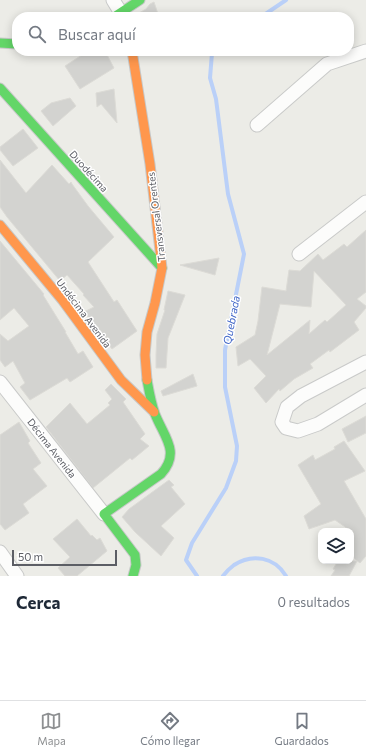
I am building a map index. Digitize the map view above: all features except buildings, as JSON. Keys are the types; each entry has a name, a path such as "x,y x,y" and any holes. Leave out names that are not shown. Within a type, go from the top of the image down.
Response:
{"street":[{"path":"113,0 116,12"},
{"path":"122,12 140,1"},
{"path":"136,12 140,1"},
{"path":"0,43 12,44"},
{"path":"354,55 366,51"},
{"name":"Transversal Orentes","path":"104,514 161,474 168,466 171,456 170,448 154,412 146,377 145,355 147,332 162,268 150,164 133,56"},
{"path":"257,125 327,64 351,56"},
{"name":"Duodécima","path":"0,88 162,268"},
{"path":"299,254 366,202"},
{"name":"Undécima Avenida","path":"0,225 63,301 121,380 154,412"},
{"path":"366,362 301,396 287,407 282,422 286,428 298,431 318,424 366,396"},
{"name":"Décima Avenida","path":"0,382 104,514"},
{"path":"104,514 135,555 136,565 133,576"},
{"path":"0,552 18,576"}],"waterway":[{"name":"Quebrada","path":"268,12 286,0"},
{"name":"Quebrada","path":"197,576 186,560 192,543 226,488 236,461 237,446 225,387 225,350 244,254 228,194 216,99 210,78 212,56"},
{"path":"223,576 228,570 241,561 255,558 263,559 276,565 286,576"}],"traffic: fast":[{"path":"122,12 140,0"},
{"path":"0,43 12,44"},
{"path":"0,88 162,268"},
{"path":"133,576 136,565 135,555 104,514 161,474 170,459 169,444 155,414 147,380"}],"traffic: slow":[{"path":"133,56 150,164 162,268 147,332 145,355 147,380"},
{"path":"0,225 63,301 121,380 154,412"}]}
